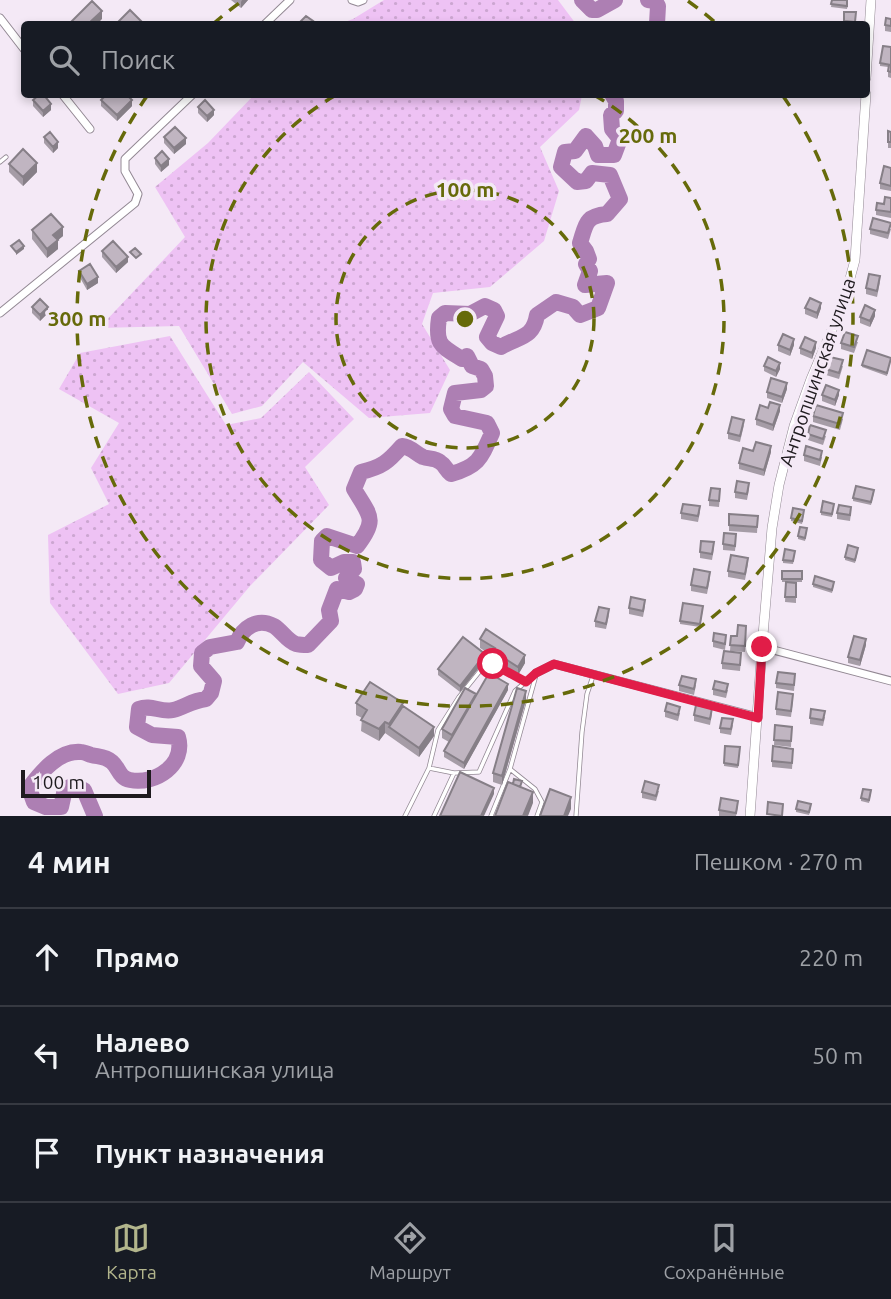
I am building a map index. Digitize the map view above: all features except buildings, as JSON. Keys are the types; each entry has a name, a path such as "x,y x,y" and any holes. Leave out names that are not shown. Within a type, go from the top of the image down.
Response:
{"street":[{"path":"268,21 290,0"},
{"path":"352,0 363,0"},
{"path":"870,21 871,0"},
{"path":"0,18 21,45"},
{"path":"65,98 90,129"},
{"path":"0,313 135,203 138,194 124,166 125,159 188,98"},
{"name":"Антропшинская улица","path":"750,816 772,528 779,485 794,426 843,304 855,260 866,98"},
{"path":"762,647 891,681"},
{"path":"536,673 554,664 758,718"}],"lane":[{"path":"0,162 6,157"},
{"path":"405,816 429,768 438,730 459,697 484,666 493,664 526,682"},
{"path":"429,768 454,773 479,772 515,691 536,673"},
{"path":"492,816 510,769 536,673"},
{"path":"576,816 582,732 587,694 594,674"},
{"path":"510,769 535,789 542,802 537,816"},
{"path":"434,816 454,773"}],"shaded area":[{"path":"384,0 558,0 574,21 347,21"},
{"path":"251,98 581,98 579,110 540,147 559,191 544,241 490,287 433,293 422,324 450,370 430,413 369,418 303,362 262,406 232,414 179,326 99,328 185,237 155,187 208,143"},
{"path":"170,336 226,425 261,418 309,372 354,419 305,467 329,505 250,586 169,683 118,694 50,603 48,535 109,504 91,468 119,423 59,389 80,353"}],"waterway":[{"path":"582,0 592,10 615,0"},
{"path":"648,0 655,1 658,6 657,21"},
{"path":"95,816 84,790 72,786 65,789 61,807 46,807 34,802 29,788 51,763 73,752 107,759 130,780 150,779 167,771 178,756 178,737 152,735 137,727 139,709 148,707 173,710 206,699 211,693 214,681 201,666 202,653 210,647 237,642 243,632 256,623 274,626 293,643 308,645 331,621 329,610 337,589 349,592 355,589 357,584 346,578 354,569 353,562 344,562 331,568 321,560 322,541 327,536 357,546 368,530 368,512 354,489 361,472 384,463 402,446 438,461 451,474 468,468 482,455 492,433 487,423 455,416 451,409 455,393 481,390 486,386 485,376 481,369 472,366 467,356 462,359 441,344 438,334 439,318 445,313 470,314 485,306 494,310 497,316 487,337 501,347 529,333 537,315 556,302 573,307 580,315 598,308 607,283 585,285 590,271 586,264 589,259 580,243 590,219 607,214 620,199 610,175 592,173 586,181 577,182 561,167 565,152 575,151 586,136 595,146 598,155 614,155 620,139 612,129 611,115 616,111 614,98"}],"route":[{"path":"493,664 526,682 536,673 554,664 758,718 762,647"}]}
